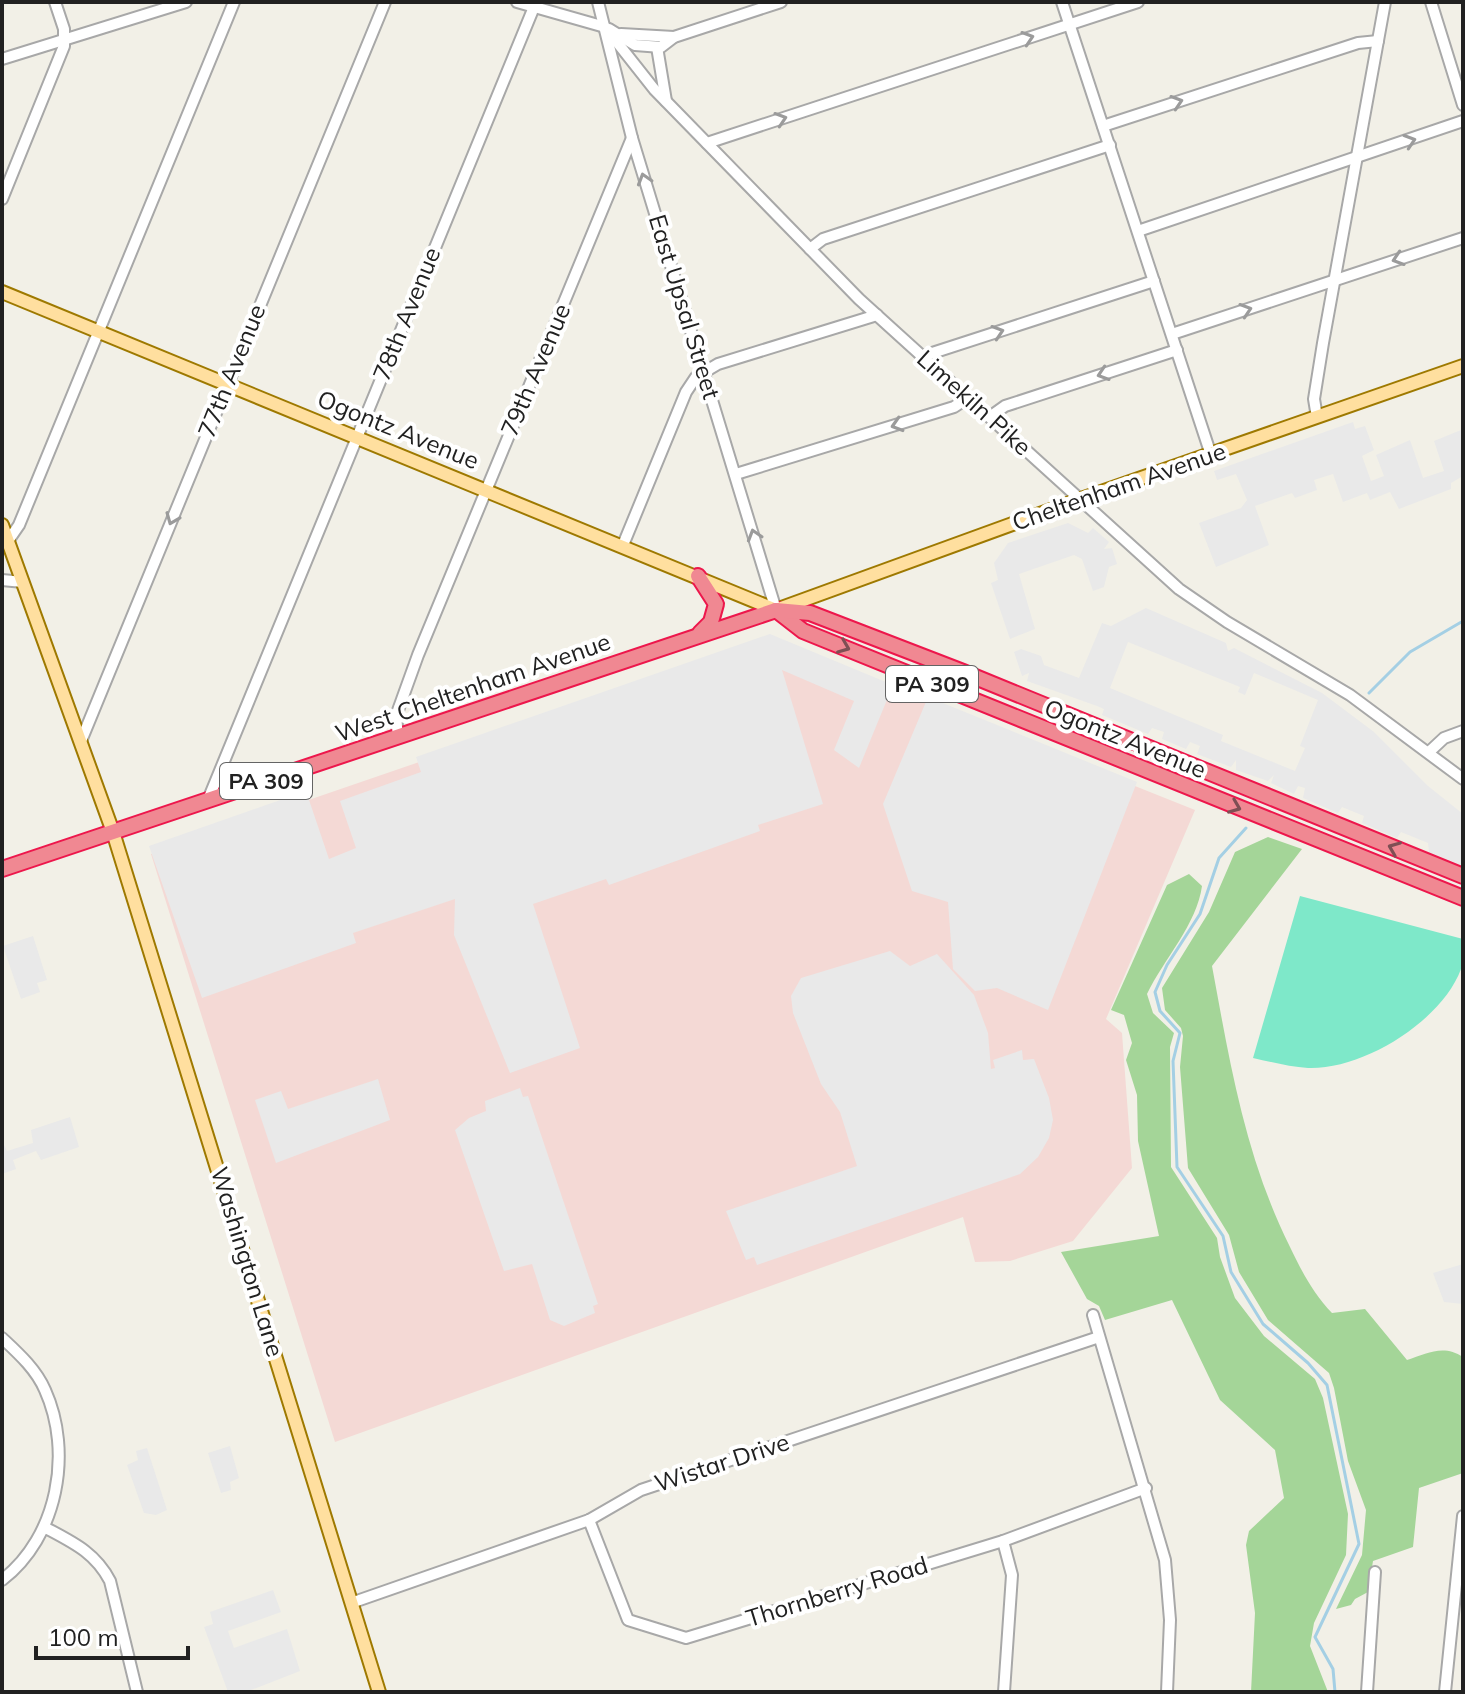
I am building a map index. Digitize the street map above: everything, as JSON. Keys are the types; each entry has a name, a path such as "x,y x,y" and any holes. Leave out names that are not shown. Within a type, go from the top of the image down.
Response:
{"highway":[{"path":"698,576 716,604 711,622 698,635"},
{"name":"West Cheltenham Avenue","path":"2,869 776,610"},
{"name":"Ogontz Avenue","path":"776,610 810,613 972,675 1463,876"},
{"name":"Ogontz Avenue","path":"776,610 803,631 1463,898"}],"main road":[{"name":"Ogontz Avenue","path":"2,292 776,610"},
{"name":"Cheltenham Avenue","path":"776,610 1081,499 1463,366"},
{"name":"Washington Lane","path":"2,525 113,832 379,1692"}],"street":[{"path":"2,199 65,40 55,2"},
{"path":"2,59 186,2"},
{"path":"8,541 19,525 234,2"},
{"name":"77th Avenue","path":"81,741 385,2"},
{"path":"517,2 605,27 635,45 657,47 674,37 781,2"},
{"name":"East Upsal Street","path":"598,2 632,138 776,610"},
{"path":"1062,2 1211,455"},
{"path":"707,143 1138,2"},
{"path":"1317,417 1314,399 1385,2"},
{"path":"1431,2 1463,105"},
{"name":"78th Avenue","path":"208,800 534,7"},
{"name":"Limekiln Pike","path":"605,27 666,101 877,315 1200,604 1350,695 1463,779"},
{"path":"621,34 674,37"},
{"path":"1103,126 1358,43 1378,41"},
{"path":"657,47 666,101"},
{"path":"1138,231 1463,121"},
{"name":"79th Avenue","path":"398,737 396,716 632,138"},
{"path":"810,249 823,239 1110,145"},
{"path":"1172,334 1463,238"},
{"path":"923,356 1154,281"},
{"path":"623,545 686,392 704,371 877,315"},
{"path":"991,416 1005,406 1177,350"},
{"path":"736,474 954,407 969,397"},
{"path":"2,580 23,582"},
{"path":"1429,752 1444,738 1463,731"},
{"path":"1093,1315 1146,1488 1166,1574 1170,1620 1167,1692"},
{"name":"Wistar Drive","path":"351,1603 589,1520 641,1490 1099,1337"},
{"path":"2,1338 22,1356 44,1387 58,1423 60,1458 57,1489 44,1527 26,1554 2,1580"},
{"name":"Thornberry Road","path":"589,1520 628,1620 686,1638 1003,1541 1146,1488"},
{"path":"1445,1692 1463,1516"},
{"path":"44,1527 89,1552 102,1565 110,1581 137,1692"},
{"path":"1003,1541 1012,1575 1004,1692"},
{"path":"1367,1692 1375,1572"}],"shaded area":[{"path":"1353,422 1355,429 1365,426 1374,450 1362,456 1371,481 1384,476 1376,455 1410,440 1423,478 1444,471 1434,441 1461,430 1463,425 1463,476 1451,483 1451,489 1399,509 1390,492 1370,500 1367,493 1343,502 1333,474 1314,480 1317,490 1295,498 1292,493 1255,506 1269,545 1216,567 1199,523 1241,508 1247,500 1236,474 1217,480 1214,471"},
{"path":"1068,523 1088,533 1093,528 1109,542 1104,549 1112,548 1117,564 1109,567 1104,587 1093,591 1082,559 1074,555 1019,574 1035,629 1010,639 991,583 998,580 994,563 1008,543"},
{"path":"1146,608 1226,643 1228,651 1234,648 1322,693 1374,732 1428,786 1463,814 1463,866 1429,852 1428,843 1401,832 1397,838 1362,823 1364,816 1342,807 1338,813 1303,798 1305,788 1298,786 1294,794 1271,783 1274,775 1268,781 1236,770 1236,760 1231,767 1197,754 1200,746 1190,742 1186,749 1162,739 1164,732 1152,728 1148,734 1102,715 1104,709 1027,681 1029,673 1022,676 1014,652 1021,649 1041,656 1044,665 1079,678 1102,623 1111,626","holes":["1128,642 1240,687 1238,692 1245,695 1254,673 1318,700 1300,746 1305,748 1295,771 1221,741 1223,735 1110,688"]},
{"path":"770,634 893,685 859,768 834,750 854,701 782,670 823,804 758,825 760,831 609,885 606,879 533,904 580,1048 510,1073 454,935 455,899 353,933 356,943 202,998 149,846 306,791 329,859 356,848 340,801 421,772 416,757"},
{"path":"772,641 1195,810 1106,1019 1122,1033 1132,1168 1073,1241 1010,1261 975,1262 963,1217 335,1442 151,854"},
{"path":"928,697 1137,782 1048,1010 997,988 975,991 953,969 948,902 912,891 883,804"},
{"path":"33,936 47,980 37,983 40,992 21,999 3,946"},
{"path":"890,951 910,966 937,954 974,995 988,1033 991,1069 995,1068 993,1060 1022,1050 1023,1060 1034,1059 1049,1098 1053,1120 1049,1138 1038,1157 1020,1174 757,1265 754,1257 746,1260 726,1211 857,1166 840,1112 821,1084 793,1013 791,996 801,978"},
{"path":"378,1079 390,1120 276,1163 255,1100 281,1091 288,1109"},
{"path":"520,1088 523,1097 528,1096 598,1304 593,1306 595,1313 564,1326 550,1320 532,1264 504,1271 455,1130 469,1118 486,1111 485,1101"},
{"path":"70,1117 79,1147 41,1160 36,1151 13,1160 16,1169 2,1174 2,1141 7,1151 33,1143 31,1130"},
{"path":"1463,1264 1463,1304 1444,1302 1433,1273"},
{"path":"230,1446 239,1478 230,1482 231,1490 221,1493 208,1453"},
{"path":"147,1448 167,1510 156,1515 144,1513 127,1465 138,1460 136,1451"},
{"path":"273,1590 281,1612 228,1631 234,1648 287,1629 300,1671 246,1692 228,1692 204,1627 213,1624 210,1612"}],"green space":[{"path":"1268,837 1302,849 1212,966 1241,1109 1261,1179 1299,1265 1332,1313 1365,1309 1407,1360 1442,1350 1463,1357 1463,1473 1419,1488 1413,1547 1373,1561 1368,1592 1351,1605 1336,1609 1362,1555 1366,1510 1348,1461 1334,1388 1329,1373 1268,1320 1239,1272 1229,1235 1188,1168 1180,1067 1183,1036 1181,1028 1165,1010 1162,988 1209,912 1235,852"},
{"path":"1189,874 1202,886 1199,900 1187,928 1147,994 1153,1013 1174,1033 1170,1047 1171,1167 1217,1238 1220,1257 1235,1298 1264,1336 1315,1379 1323,1398 1348,1514 1346,1555 1314,1623 1310,1646 1328,1692 1251,1692 1255,1613 1246,1545 1249,1531 1284,1498 1275,1450 1220,1400 1172,1300 1105,1320 1099,1306 1087,1299 1061,1252 1159,1236 1138,1141 1137,1095 1126,1060 1132,1043 1124,1015 1111,1010 1167,885"},
{"path":"1300,896 1463,939 1462,965 1451,988 1419,1024 1398,1039 1352,1061 1308,1068 1253,1058"}],"waterway":[{"path":"1369,693 1410,652 1463,621"},
{"path":"1246,828 1219,858 1200,914 1167,965 1155,992 1160,1011 1180,1033 1173,1061 1177,1167 1223,1236 1231,1272 1263,1324 1308,1363 1327,1385 1359,1544 1315,1637 1333,1669 1335,1692"}]}
